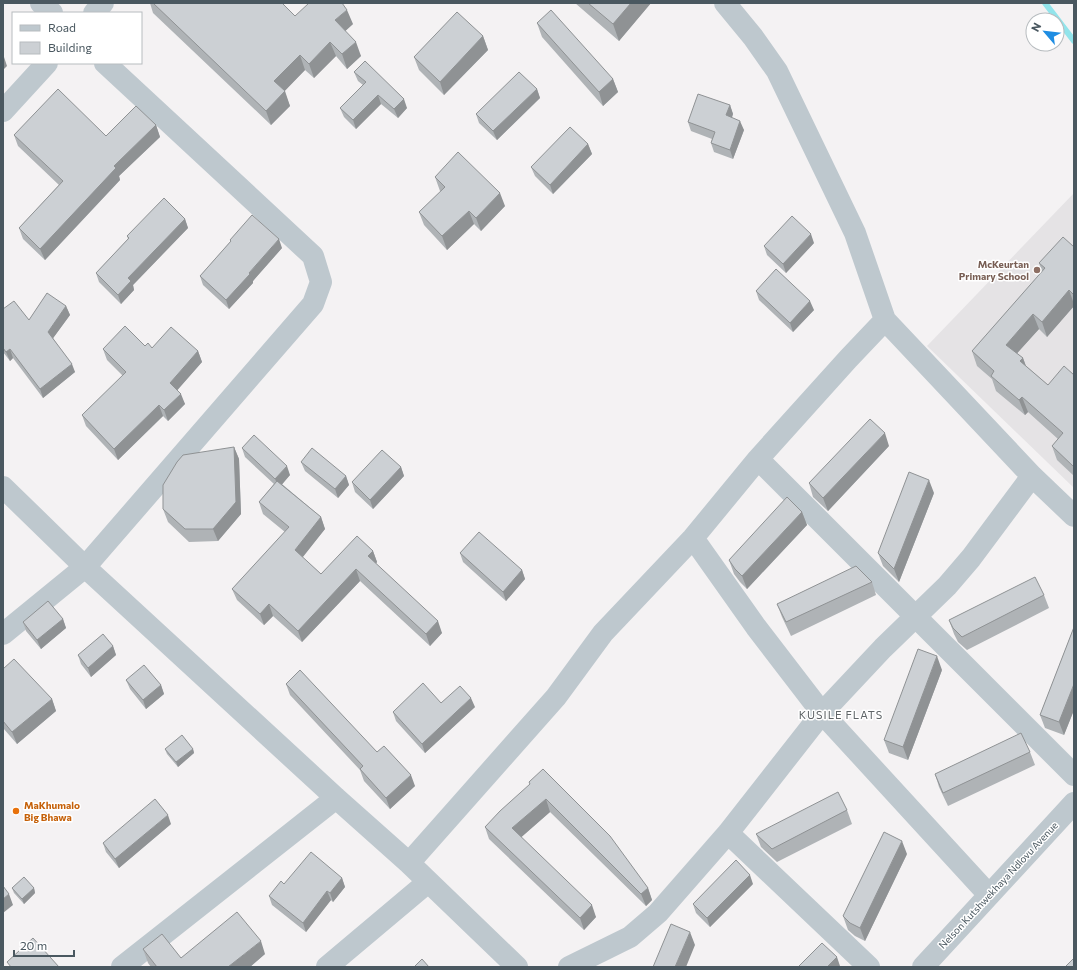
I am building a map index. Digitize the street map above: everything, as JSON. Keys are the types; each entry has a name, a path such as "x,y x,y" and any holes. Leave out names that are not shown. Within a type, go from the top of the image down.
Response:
{"street":[{"path":"41,3 51,12"},
{"path":"95,12 103,3"},
{"path":"725,3 753,37 777,71 854,233 885,320 1032,476 1074,516"},
{"path":"3,111 46,64"},
{"path":"3,634 85,567 313,304 321,282 313,256 106,64"},
{"path":"409,863 556,697 603,633 693,538 758,459 885,320"},
{"path":"758,459 1074,775"},
{"path":"568,967 623,940 658,913 728,833 822,713 856,675 947,586 971,558 1032,476"},
{"path":"3,487 85,567 336,798 409,863 517,967"},
{"path":"693,538 756,627 822,713 989,895"},
{"path":"127,966 336,798"},
{"name":"Nelson Kutshwekhaya Ndlovu Avenue","path":"923,967 1074,803"},
{"path":"728,833 869,967"},
{"path":"327,967 428,882"}],"shaded area":[{"name":"McKeurtan Primary School","path":"1074,193 1074,488 927,346"}],"building":[{"path":"153,3 282,3 295,16 309,3 342,3 347,10 335,20 356,42 342,54 330,42 309,64 300,55 274,81 285,91 266,111"},
{"path":"588,3 631,3 613,24"},
{"path":"551,10 613,79 599,92 537,23"},
{"path":"457,12 483,36 440,82 414,57"},
{"path":"365,61 404,99 394,109 378,95 353,120 340,108 366,82 354,72"},
{"path":"519,72 537,89 493,131 476,114"},
{"path":"58,89 106,136 136,106 156,125 114,166 116,168 40,249 19,228 63,181 14,135"},
{"path":"698,94 730,105 726,115 740,121 730,150 711,143 715,132 688,122"},
{"path":"570,127 588,144 550,185 531,167"},
{"path":"458,152 500,193 476,218 469,211 442,236 419,212 445,187 435,177"},
{"path":"164,198 185,219 128,278 131,281 118,295 96,273 129,238 127,236"},
{"path":"252,215 279,239 226,300 200,276"},
{"path":"792,216 811,234 783,264 764,246"},
{"path":"1063,237 1074,247 1074,295 1069,290 1042,322 1033,314 1006,345 1023,358 1020,361 1048,385 1064,366 1074,375 1074,467 1052,446 1063,433 1022,397 1019,400 991,376 994,371 972,351 1045,268 1039,263"},
{"path":"776,269 810,301 790,323 756,291"},
{"path":"47,293 66,306 48,332 72,364 40,389 10,349 6,352 3,348 3,309 14,301 29,320"},
{"path":"125,326 145,346 148,343 152,348 171,327 198,351 170,383 181,394 164,410 159,405 114,449 82,415 126,372 103,349"},
{"path":"870,419 885,433 823,498 809,483"},
{"path":"254,435 287,466 275,479 242,448"},
{"path":"234,447 236,502 213,529 185,529 163,509 163,485 183,455"},
{"path":"312,448 346,476 335,489 301,462"},
{"path":"382,450 401,467 370,500 352,482"},
{"path":"909,472 929,480 894,569 878,553"},
{"path":"277,481 321,517 295,550 321,574 357,536 373,551 368,556 438,621 426,634 356,569 298,631 269,604 260,614 232,589 289,527 259,502"},
{"path":"787,497 802,512 742,576 729,560"},
{"path":"479,532 522,570 503,592 460,553"},
{"path":"856,566 872,582 786,622 777,604"},
{"path":"1035,577 1044,595 962,637 953,628 949,620"},
{"path":"48,601 63,619 37,640 23,622"},
{"path":"1074,627 1074,684 1059,722 1040,715"},
{"path":"103,634 113,646 88,668 78,655"},
{"path":"918,649 937,656 903,747 884,740"},
{"path":"14,659 52,699 12,732 3,721 3,669"},
{"path":"144,665 161,685 143,700 126,680"},
{"path":"300,670 377,752 384,746 411,775 386,798 360,769 363,766 286,684"},
{"path":"423,683 441,703 460,686 471,698 422,744 393,712"},
{"path":"1021,733 1030,752 943,793 935,774"},
{"path":"182,735 193,749 176,762 165,749"},
{"path":"543,769 610,836 648,888 641,894 546,799 512,828 592,905 580,918 485,827 500,811 530,784 529,782"},
{"path":"838,792 847,810 772,849 756,834"},
{"path":"155,799 168,815 115,859 103,843"},
{"path":"884,832 902,841 860,928 850,923 843,916"},
{"path":"311,852 342,878 330,893 327,891 303,923 269,896 281,881 284,884"},
{"path":"736,860 750,875 707,918 693,904"},
{"path":"24,877 34,888 22,899 12,888"},
{"path":"3,886 9,894 3,899"},
{"path":"237,912 261,941 228,967 157,967 143,949 162,934 181,958"},
{"path":"671,924 690,932 675,967 653,967"},
{"path":"33,938 59,967 11,967 7,962"},
{"path":"822,943 837,957 827,967 798,967"},
{"path":"1074,958 1074,967 1065,967"},
{"path":"422,959 429,967 414,967"}],"waterway":[{"path":"1045,3 1074,41"}],"place":[{"name":"McKeurtan Primary School","path":"1037,270"},
{"name":"MaKhumalo Big Bhawa","path":"16,811"}],"district":[{"name":"KUSILE FLATS","path":"841,715"}]}
